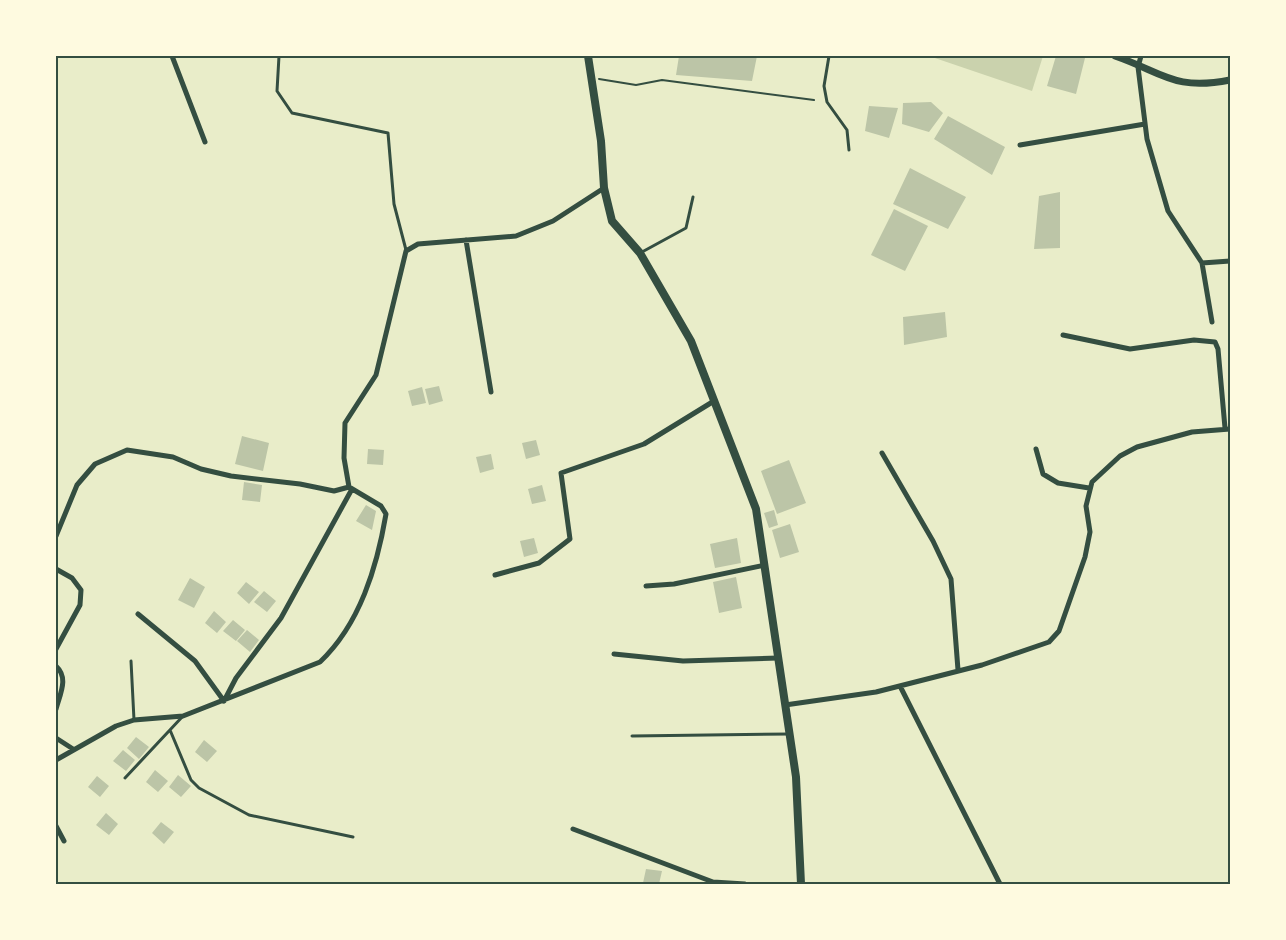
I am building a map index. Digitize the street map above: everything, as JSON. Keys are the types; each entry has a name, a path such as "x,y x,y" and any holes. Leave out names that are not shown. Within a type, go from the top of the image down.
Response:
{"main road":[{"path":"588,56 604,188 612,221 640,253 691,341 756,508 796,777 801,885"}],"street":[{"path":"172,56 206,142"},
{"path":"1115,56 1182,84 1200,85 1230,80"},
{"path":"1141,56 1138,67 1145,124 1168,211 1202,263 1212,322"},
{"path":"1020,146 1145,124"},
{"path":"224,701 236,678 281,618 350,488 344,458 345,423 376,375 406,251 418,244 516,236 536,230 604,188"},
{"path":"466,240 491,392"},
{"path":"1202,263 1230,261"},
{"path":"785,705 876,692 982,665 1049,642 1059,631 1085,557 1090,532 1086,506 1089,488 1104,468 1137,447 1192,432 1228,429 1218,349 1215,342 1194,340 1130,348 1063,335"},
{"path":"495,575 539,563 570,539 561,473 644,444 714,401"},
{"path":"1036,448 1043,474 1058,483 1089,488"},
{"path":"56,537 77,485 96,465 127,450 173,457 201,469 231,476 300,484 334,491 350,488 372,499 386,514 375,563 349,627 337,646 320,662 297,672 265,681 224,701 183,716 134,720 116,726 56,760"},
{"path":"882,453 933,541 951,579 958,670"},
{"path":"646,586 674,584 765,565"},
{"path":"56,569 72,578 81,590 80,605 56,649"},
{"path":"138,614 195,661 224,701"},
{"path":"614,654 683,661 778,658"},
{"path":"56,666 60,670 63,684 56,709"},
{"path":"900,686 1000,885"},
{"path":"56,738 73,749"},
{"path":"56,826 64,841"},
{"path":"573,829 713,882 746,885"}],"lane":[{"path":"279,56 278,92 292,113 388,133 394,204 406,251"},
{"path":"829,56 824,86 827,102 847,130 849,150"},
{"path":"640,253 686,228 693,197"},
{"path":"131,662 134,720"},
{"path":"125,778 183,716"},
{"path":"170,730 191,780 199,788 249,815 353,837"},
{"path":"632,736 790,734"}],"path":[{"path":"590,79 636,85 662,80 814,100"}],"green space":[{"path":"929,56 1043,56 1032,91"}],"building":[{"path":"679,56 757,56 752,81 676,75"},
{"path":"1056,56 1085,58 1076,94 1047,86"},
{"path":"931,102 943,113 929,132 902,124 903,103"},
{"path":"869,106 898,108 889,138 865,131"},
{"path":"948,116 1005,147 992,175 934,139"},
{"path":"910,168 966,197 948,229 893,204"},
{"path":"1060,192 1060,248 1034,249 1039,196"},
{"path":"894,209 928,226 905,271 871,255"},
{"path":"945,312 947,337 904,345 903,317"},
{"path":"439,386 443,401 429,405 425,389"},
{"path":"422,387 426,403 412,406 408,391"},
{"path":"242,436 269,443 263,471 235,464"},
{"path":"536,440 540,455 526,459 522,443"},
{"path":"368,449 384,450 383,465 367,464"},
{"path":"491,454 494,469 480,473 476,457"},
{"path":"789,460 806,503 777,514 761,471"},
{"path":"244,482 262,485 260,502 242,500"},
{"path":"542,485 546,501 532,504 528,489"},
{"path":"366,505 376,511 372,530 356,521"},
{"path":"774,510 778,525 769,528 764,513"},
{"path":"790,524 799,552 780,558 772,530"},
{"path":"534,538 538,553 524,557 520,541"},
{"path":"737,538 741,563 715,568 710,544"},
{"path":"736,577 742,608 719,613 713,582"},
{"path":"190,578 205,587 194,608 178,600"},
{"path":"246,582 259,592 249,604 237,593"},
{"path":"264,591 276,601 267,612 254,602"},
{"path":"214,611 226,622 217,633 205,623"},
{"path":"233,620 245,630 236,641 223,631"},
{"path":"247,630 259,640 250,652 237,641"},
{"path":"136,737 149,747 139,759 127,748"},
{"path":"204,740 217,751 207,762 195,752"},
{"path":"123,750 135,760 126,771 113,761"},
{"path":"155,770 168,781 158,792 146,782"},
{"path":"178,775 191,786 181,797 169,787"},
{"path":"97,776 109,786 100,797 88,787"},
{"path":"106,813 118,824 109,835 96,825"},
{"path":"161,822 174,832 164,844 152,833"},
{"path":"646,869 662,871 659,884 643,883"}]}
